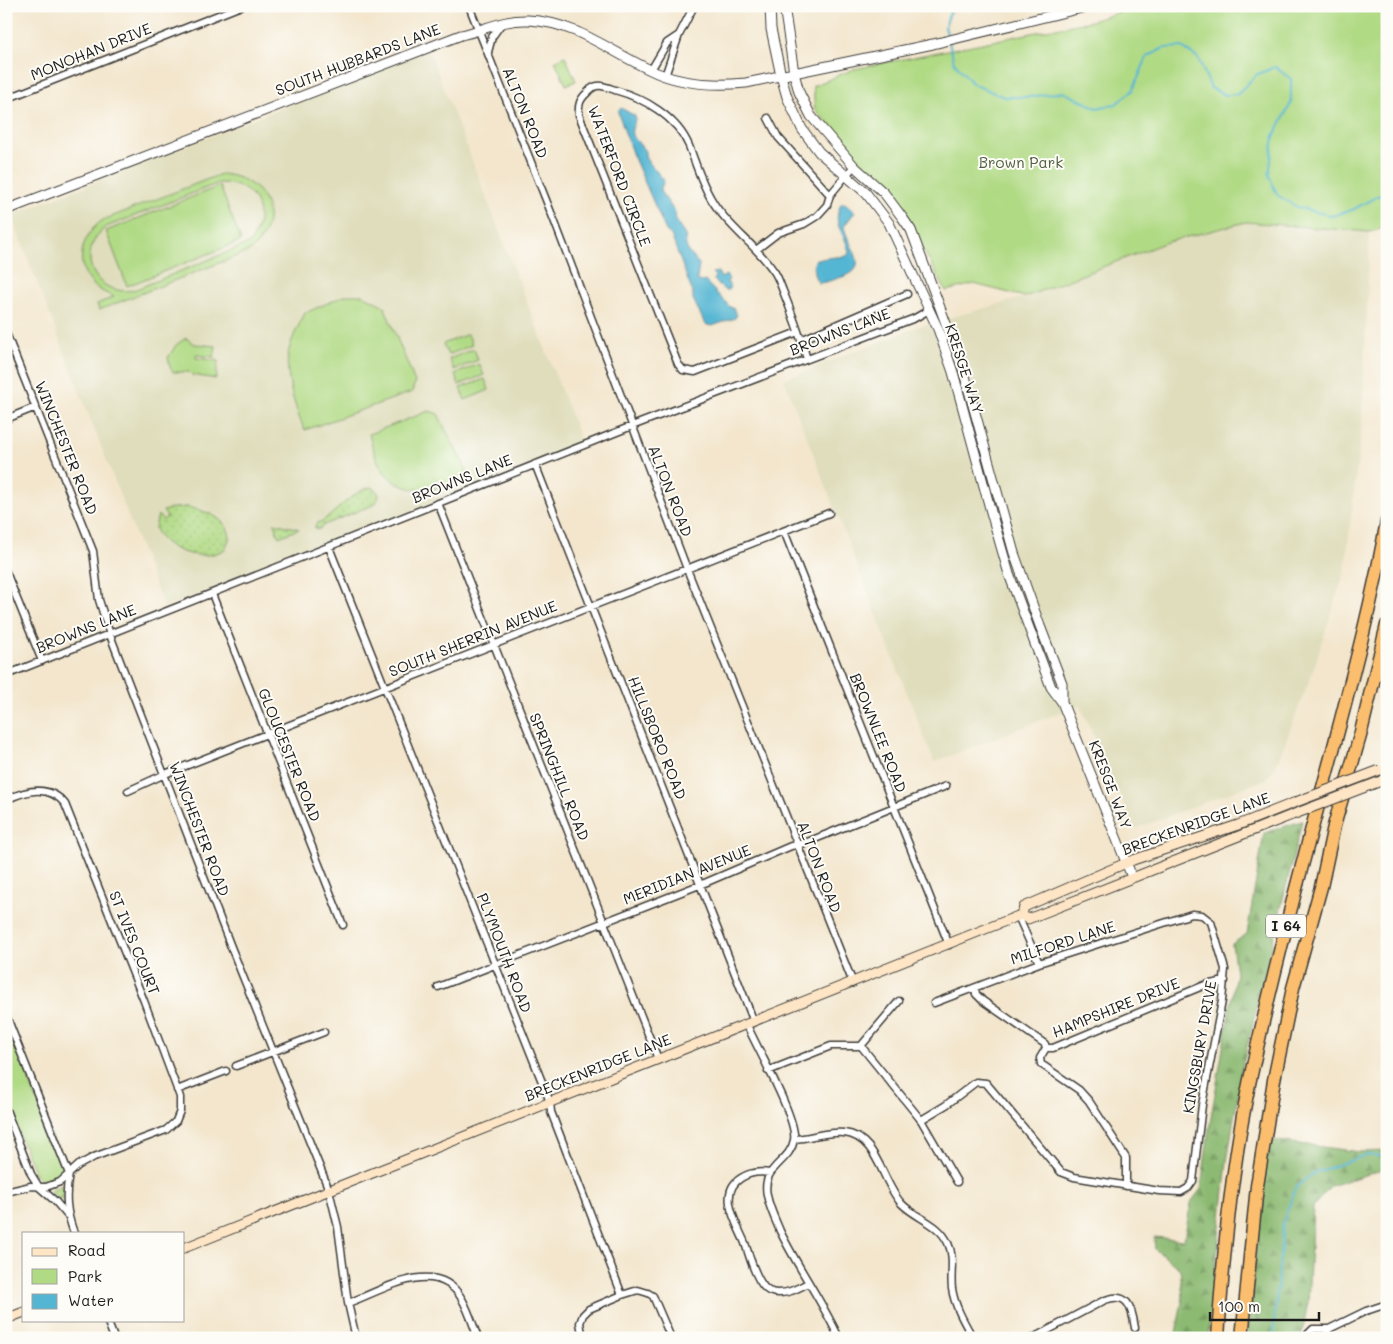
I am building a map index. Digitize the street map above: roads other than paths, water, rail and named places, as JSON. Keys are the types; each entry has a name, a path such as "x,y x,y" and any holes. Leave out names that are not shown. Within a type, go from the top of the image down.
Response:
{"highway":[{"name":"I 64","path":"1218,1338 1231,1192 1249,1085 1283,938 1356,666 1387,521"},
{"name":"I 64","path":"1242,1338 1257,1186 1278,1061 1293,988 1321,887 1334,826 1360,736 1387,625"}],"main road":[{"name":"BRECKENRIDGE LANE","path":"1020,916 1024,907 1126,863 1238,825 1383,769"},
{"name":"BRECKENRIDGE LANE","path":"185,1248 1020,916 1028,919 1384,780"},
{"path":"6,1318 22,1313"}],"street":[{"name":"MONOHAN DRIVE","path":"6,99 241,6"},
{"name":"ALTON ROAD","path":"469,6 606,353 687,569 853,983"},
{"path":"665,76 678,35 694,6"},
{"name":"KRESGE WAY","path":"770,6 771,29 781,76 787,97 807,137 819,152 866,194 888,223 929,310 953,372 1009,574 1051,687 1062,702 1132,877"},
{"name":"KRESGE WAY","path":"784,6 794,73 799,92 811,116 854,166 884,193 911,230 963,369 1014,553 1062,683 1062,702"},
{"path":"781,76 960,38 1090,6"},
{"name":"SOUTH HUBBARDS LANE","path":"6,210 461,34 479,31 514,20 561,25 577,31 651,70 665,76 693,83 714,86 746,83 781,76"},
{"path":"488,53 492,36 502,23"},
{"path":"651,70 667,43 678,35"},
{"name":"WATERFORD CIRCLE","path":"798,332 695,372 681,368 579,115 578,104 580,99 594,86 600,85 636,97 670,120 681,132 715,205 776,274 794,317 807,359"},
{"path":"768,118 778,137 830,195"},
{"path":"756,250 778,233 804,224 817,216 827,205 830,195 854,166"},
{"path":"801,340 907,294"},
{"name":"BROWNS LANE","path":"6,675 535,464 915,318 929,310"},
{"name":"WINCHESTER ROAD","path":"6,333 93,551 99,600 110,634 231,947 329,1190 338,1227 348,1303 356,1338"},
{"path":"6,420 36,407"},
{"name":"HILLSBORO ROAD","path":"535,464 700,883 768,1071 789,1113 795,1139"},
{"name":"SPRINGHILL ROAD","path":"438,503 658,1059"},
{"name":"SOUTH SHERRIN AVENUE","path":"128,791 165,774 829,513"},
{"name":"BROWNLEE ROAD","path":"784,531 949,945"},
{"name":"PLYMOUTH ROAD","path":"329,547 550,1102 553,1116 622,1295"},
{"path":"6,572 42,661"},
{"name":"GLOUCESTER ROAD","path":"212,594 343,925"},
{"name":"MERIDIAN AVENUE","path":"438,987 946,786"},
{"name":"ST IVES COURT","path":"6,800 34,791 50,792 60,798 65,804 144,1001 180,1097 180,1111 176,1121 166,1130 94,1157 79,1165 69,1174"},
{"name":"MILFORD LANE","path":"934,1003 1039,963 1192,914 1202,915"},
{"name":"KINGSBURY DRIVE","path":"1126,1186 1180,1192 1188,1188 1193,1181 1202,1105 1222,1001 1226,969 1212,925 1207,917 1202,915"},
{"path":"1020,916 1039,963"},
{"name":"HAMPSHIRE DRIVE","path":"1046,1048 1053,1048 1205,985 1225,981"},
{"path":"922,1120 946,1105 976,1082 986,1083 1061,1172 1074,1177 1126,1186 1127,1162 1122,1151 1089,1102 1079,1090 1042,1064 1040,1058 1046,1048 1041,1041 983,1001 976,994 975,988"},
{"path":"768,1071 831,1046 861,1046 900,1001"},
{"path":"6,1015 69,1174 65,1198 68,1216 74,1232"},
{"path":"236,1066 324,1032"},
{"path":"861,1046 922,1120 957,1182"},
{"path":"177,1090 226,1071"},
{"path":"6,1110 31,1174 39,1187 68,1216"},
{"path":"839,1338 821,1303 788,1248 769,1204 766,1186 770,1173 789,1151 795,1139 842,1132 857,1137 867,1145 890,1188 899,1200 910,1211 939,1230 948,1242 952,1254 952,1287 955,1303 973,1338"},
{"path":"770,1173 757,1171 737,1180 729,1192 730,1206 755,1270 764,1287 769,1291 786,1293 808,1283"},
{"path":"6,1192 31,1186 50,1186 60,1182 69,1174"},
{"path":"348,1303 416,1277 435,1278 449,1284 459,1294 466,1306 478,1338"},
{"path":"583,1338 580,1323 586,1311 638,1290 654,1296 671,1338"},
{"path":"1033,1338 1102,1301 1113,1298 1123,1300 1129,1304 1135,1328"},
{"path":"1307,1338 1313,1329 1329,1329 1366,1311 1387,1304"},
{"path":"108,1322 114,1338"},
{"path":"1325,1338 1329,1329"}],"water":[{"path":"621,108 635,116 632,135 645,151 646,159 664,180 660,191 675,212 676,222 685,235 689,253 699,264 697,280 705,281 733,308 737,315 735,318 712,326 704,322 693,299 693,294 671,235 666,231 632,153 618,112"},
{"path":"845,203 855,212 844,226 855,254 857,267 853,272 845,276 819,283 815,278 814,271 816,259 844,257 849,254 837,219 841,204"},
{"path":"718,272 721,278 726,275 729,279 727,282 731,287 729,290 724,290 714,280 715,276 712,273"}],"waterway":[{"path":"948,37 945,27 952,6"},
{"path":"949,42 954,62 973,84 1004,97 1030,97 1063,92 1097,108 1116,104 1133,90 1147,57 1164,48 1182,47 1198,58 1211,88 1225,95 1238,94 1256,75 1275,67 1291,79 1291,103 1274,136 1269,175 1277,195 1297,207 1332,216 1352,210 1380,195 1387,198"},
{"path":"1273,1338 1283,1223 1296,1187 1314,1173 1367,1155 1387,1157"}],"park label":[{"name":"Brown Park","path":"1021,163"}]}
